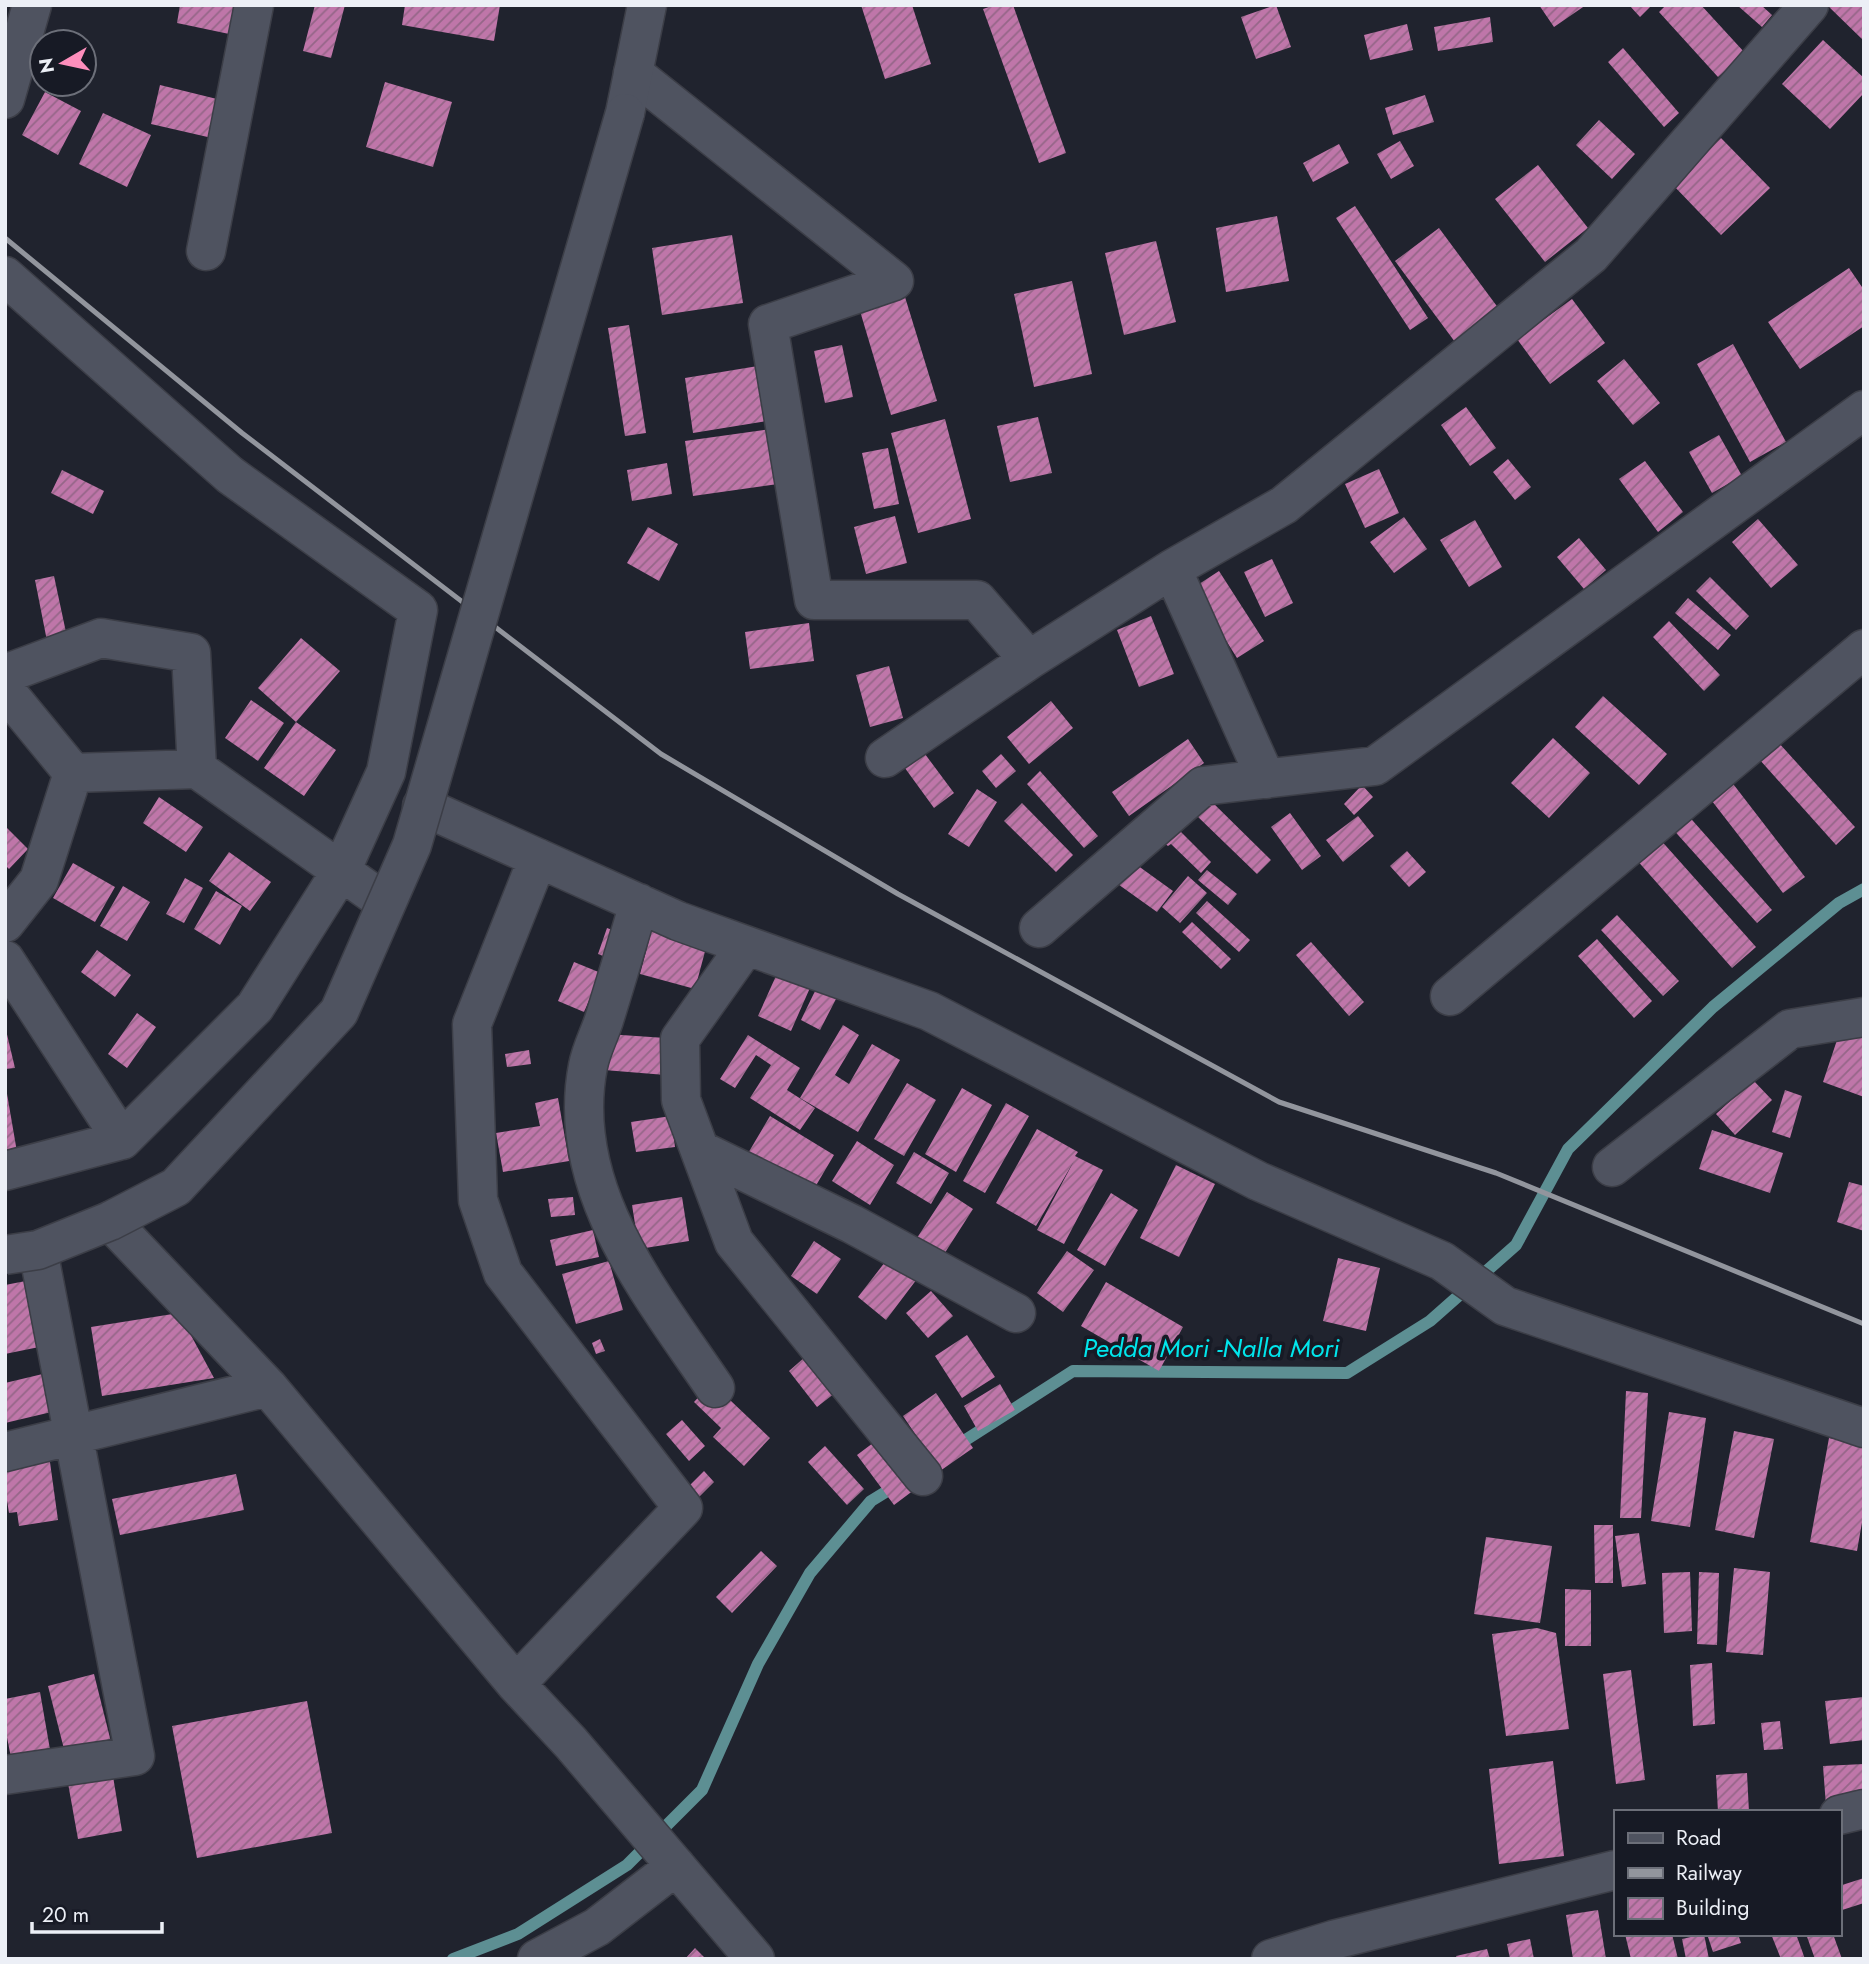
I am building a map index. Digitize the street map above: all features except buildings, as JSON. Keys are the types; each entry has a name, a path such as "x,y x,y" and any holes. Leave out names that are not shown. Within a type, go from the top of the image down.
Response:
{"street":[{"path":"5,99 32,5"},
{"path":"206,251 254,5"},
{"path":"5,1775 135,1756 74,1436 22,1252 110,1221 176,1187 338,1012 412,845 625,113 647,5"},
{"path":"886,758 1029,660 1172,569 1284,505 1591,255 1809,5"},
{"path":"633,73 894,281 768,324 814,600 977,600 1029,660"},
{"path":"5,276 230,475 418,610 386,772 341,872 255,1007 122,1140 5,1171"},
{"path":"1039,928 1203,786 1375,766 1864,410"},
{"path":"1172,569 1266,779"},
{"path":"5,674 101,638 191,653 197,769"},
{"path":"1450,996 1864,649"},
{"path":"5,690 74,773"},
{"path":"74,773 197,769 386,903"},
{"path":"5,923 39,880 74,773"},
{"path":"422,806 678,921 929,1011 1258,1181 1442,1261 1505,1306 1864,1428"},
{"path":"516,1684 682,1508 503,1272 478,1200 472,1024 538,858"},
{"path":"639,903 588,1064 583,1117 590,1167 612,1225 639,1274 715,1388"},
{"path":"746,946 680,1040 681,1100 734,1242 923,1476"},
{"path":"5,960 122,1140"},
{"path":"1612,1167 1790,1029 1864,1017"},
{"path":"700,1150 852,1224 1016,1313"},
{"path":"110,1221 268,1387 516,1684 571,1743 755,1959"},
{"path":"5,1452 268,1387"},
{"path":"1841,1815 1864,1809"},
{"path":"537,1959 597,1927 676,1866"},
{"path":"1271,1959 1347,1937 1614,1870"}],"waterway":[{"name":"Pedda Mori -Nalla Mori","path":"953,1448 1073,1371 1347,1373 1430,1321 1516,1245 1568,1149 1713,1007 1839,903 1864,889"},
{"name":"Pedda Mori -Nalla Mori","path":"453,1959 518,1934 627,1865 702,1790 758,1664 810,1573 871,1501 897,1485"}],"railway":[{"path":"5,238 242,433 661,754 898,894 1279,1102 1496,1173 1864,1324"}]}
